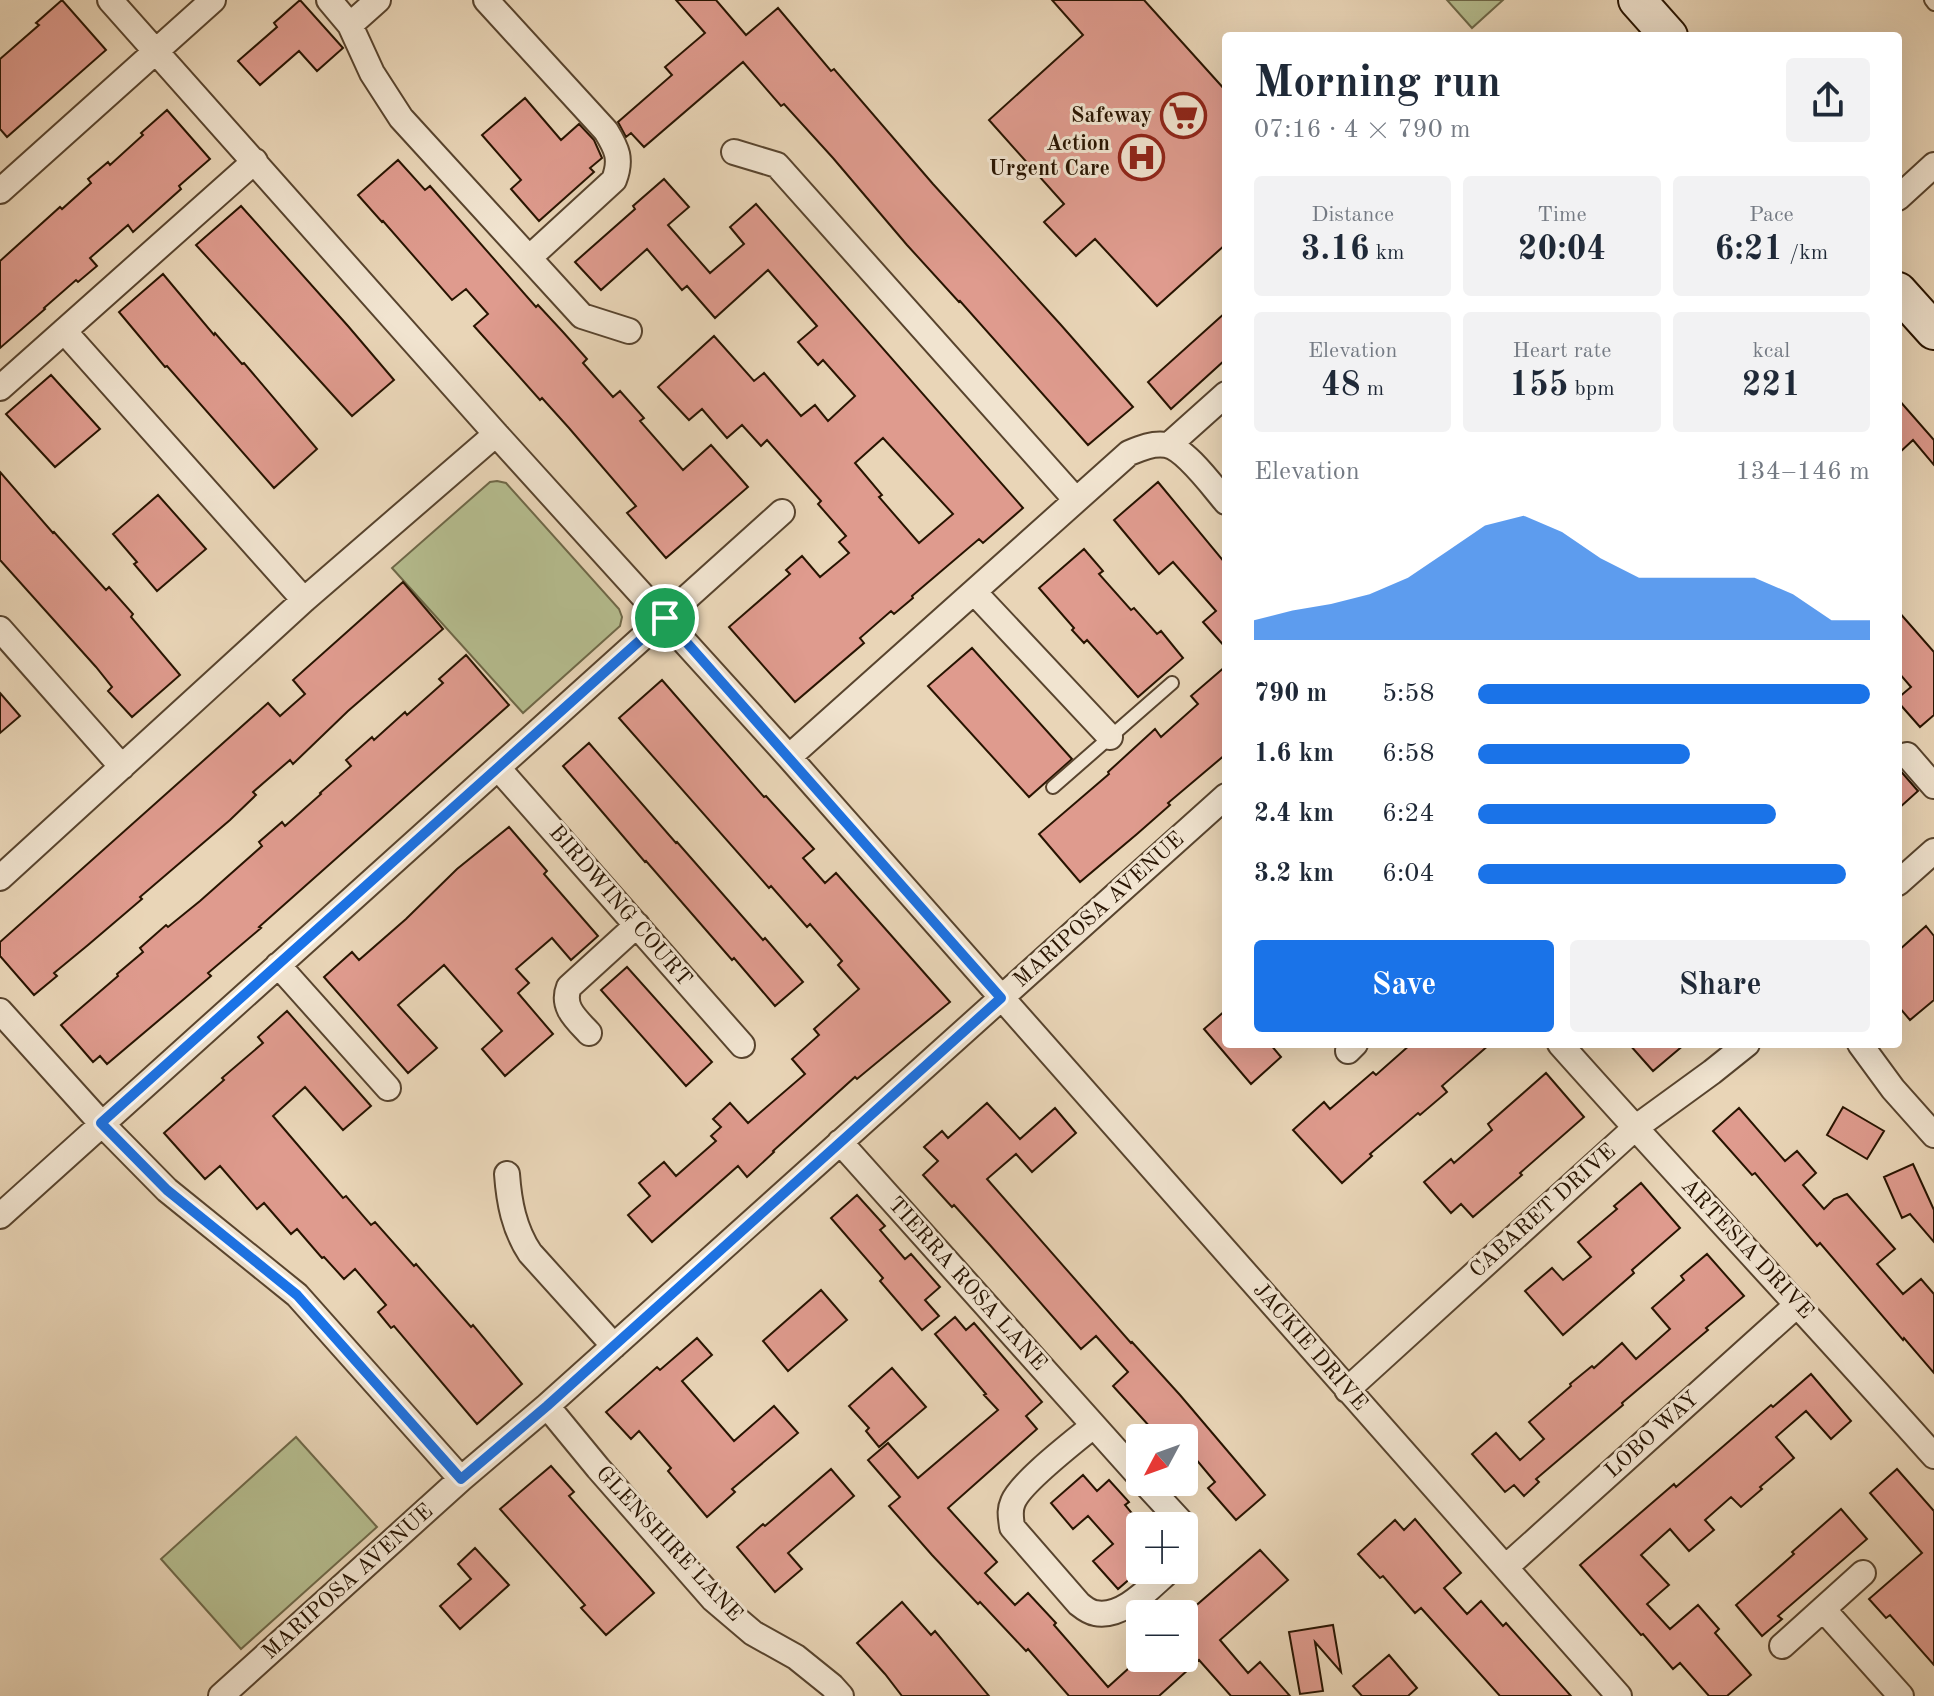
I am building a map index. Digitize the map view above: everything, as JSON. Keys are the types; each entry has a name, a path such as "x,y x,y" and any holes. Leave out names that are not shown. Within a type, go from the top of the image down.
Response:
{"main road":[{"path":"1637,0 1665,32"},
{"path":"1902,295 1934,331"}],"street":[{"name":"JACKIE DRIVE","path":"110,0 496,434 789,757 1619,1696"},
{"path":"0,191 213,0"},
{"path":"329,0 350,25 384,96 401,118 582,316 629,331"},
{"path":"350,25 378,0"},
{"path":"486,0 606,131 617,154 619,167 614,180 529,258"},
{"path":"734,152 777,165 1076,500"},
{"path":"0,388 255,161"},
{"path":"1902,194 1934,165"},
{"path":"64,331 304,600"},
{"path":"1169,445 1222,398"},
{"path":"0,878 304,600 496,434"},
{"path":"789,757 1129,453 1149,445 1169,445 1187,458 1222,497"},
{"path":"0,1216 782,512"},
{"path":"974,592 1110,737"},
{"path":"0,629 122,767"},
{"path":"1907,755 1934,786"},
{"name":"BIRDWING COURT","path":"498,768 742,1045"},
{"name":"MARIPOSA AVENUE","path":"223,1695 1222,800"},
{"path":"1902,879 1934,851"},
{"path":"589,1033 566,1003 569,987 637,925"},
{"path":"278,965 388,1088"},
{"path":"0,1011 101,1123 167,1190 297,1295 461,1479"},
{"name":"ARTESIA DRIVE","path":"1564,1048 1934,1456"},
{"name":"CABARET DRIVE","path":"1347,1390 1635,1128 1742,1048"},
{"path":"1863,1048 1893,1089 1934,1135"},
{"name":"TIERRA ROSA LANE","path":"840,1142 1126,1462"},
{"path":"507,1174 515,1225 523,1243 614,1346"},
{"name":"LOBO WAY","path":"1506,1567 1798,1304"},
{"name":"GLENSHIRE LANE","path":"547,1406 713,1599 753,1633 796,1657 841,1696"},
{"path":"1093,1426 1015,1498 1010,1512 1012,1527 1079,1604 1092,1613 1119,1612 1153,1584"},
{"path":"1157,1496 1172,1512"},
{"path":"1782,1646 1863,1573"},
{"path":"1823,1609 1901,1696"}],"lane":[{"path":"1053,787 1172,683"}],"green space":[{"path":"1447,0 1503,0 1472,28"},
{"path":"490,482 506,483 619,609 622,617 620,626 523,713 392,568"},
{"path":"296,1437 377,1527 241,1649 161,1559"}],"building":[{"path":"62,0 106,50 7,137 0,129 0,59"},
{"path":"300,0 343,48 317,71 299,51 260,85 238,61 277,27 274,23"},
{"path":"676,0 716,0 746,35 778,8 1133,407 1088,445 907,245 833,158 743,62 644,147 631,133 626,137 618,122 672,75 665,67 705,33"},
{"path":"1052,0 1144,0 1222,87 1222,248 1157,306 1095,239 1076,256 1044,222 1064,204 989,120 1083,35"},
{"path":"525,98 561,140 579,124 594,140 602,158 590,168 594,172 539,221 511,189 521,180 482,135"},
{"path":"167,110 210,159 133,232 128,225 90,258 97,266 78,282 76,280 0,348 0,261 91,183 88,179 108,162 110,165"},
{"path":"398,160 425,190 430,186 536,307 538,305 563,332 587,359 583,363 613,397 620,391 644,418 640,421 683,470 711,445 748,487 666,558 627,513 636,506 474,326 488,314 466,289 452,300 358,195"},
{"path":"664,179 689,207 668,225 710,273 744,244 730,227 756,204 1023,508 983,543 979,539 894,614 891,611 860,638 864,643 795,702 729,627 790,574 786,570 802,556 820,577 849,553 839,542 846,536 818,504 821,501 767,440 761,446 742,425 727,438 702,409 689,420 658,387 714,336 754,381 764,373 801,416 815,405 828,421 855,396 823,360 818,365 798,342 817,326 768,270 715,318 687,286 682,290 647,249 601,290 575,262 635,209 633,206","holes":["883,438 953,514 919,543 879,497 882,495 855,463"]},
{"path":"241,206 394,380 352,416 196,245"},
{"path":"163,274 317,449 274,488 119,312"},
{"path":"1222,316 1222,363 1171,409 1148,382"},
{"path":"51,375 100,429 55,467 6,414"},
{"path":"1902,404 1934,440 1934,465 1913,440 1902,450"},
{"path":"0,472 106,590 109,587 133,614 131,617 180,675 132,717 108,691 112,687 96,667 0,560"},
{"path":"1158,482 1222,559 1222,643 1203,622 1216,611 1173,562 1159,574 1114,520"},
{"path":"158,495 206,549 157,591 113,534"},
{"path":"1084,549 1103,571 1099,574 1131,610 1134,608 1157,634 1161,631 1183,658 1138,697 1087,640 1084,643 1072,630 1074,628 1039,588"},
{"path":"403,582 443,629 348,711 293,764 290,760 253,792 256,795 230,820 54,973 57,976 34,995 0,956 0,942 268,703 280,716 305,694 293,680"},
{"path":"1902,616 1934,652 1934,715 1920,727 1902,707 1902,695 1911,687 1902,677"},
{"path":"972,648 1072,759 1029,797 928,686"},
{"path":"466,655 509,705 208,973 211,976 107,1064 100,1056 93,1062 61,1025 143,952 140,948 200,901 262,846 259,842 282,822 285,826 321,794 351,766 346,760 405,712 407,715 443,683 439,679"},
{"path":"1222,669 1222,757 1080,882 1039,834 1109,774 1155,729 1161,737 1198,704 1191,696"},
{"path":"662,680 764,797 814,849 803,858 825,883 836,873 950,1002 857,1079 855,1077 747,1177 738,1166 652,1242 628,1215 650,1196 639,1183 664,1162 676,1176 716,1141 711,1136 721,1127 713,1119 730,1103 748,1123 805,1074 792,1059 819,1035 814,1029 859,989 838,965 842,961 810,924 807,927 771,886 769,888 619,718"},
{"path":"0,693 20,716 0,733"},
{"path":"589,743 803,982 775,1006 563,766"},
{"path":"1902,773 1918,791 1902,805"},
{"path":"509,827 547,871 544,874 598,936 571,960 552,938 516,969 529,983 518,993 553,1034 505,1076 482,1049 502,1031 444,965 398,1005 437,1048 408,1073 324,977 352,952 359,960 457,869"},
{"path":"1926,926 1934,936 1934,1000 1910,1020 1902,1011 1902,947"},
{"path":"627,967 712,1062 686,1086 601,990"},
{"path":"287,1011 371,1106 343,1130 305,1087 273,1116 343,1198 346,1196 371,1225 375,1222 414,1266 416,1264 522,1384 477,1424 394,1326 391,1328 378,1312 386,1305 355,1269 344,1279 297,1229 291,1234 264,1203 257,1209 220,1166 205,1179 164,1133 263,1043 258,1037"},
{"path":"1222,1013 1222,1048 1273,1048 1281,1057 1251,1084 1204,1029"},
{"path":"1406,1048 1485,1048 1442,1086 1447,1092 1370,1154 1372,1156 1342,1183 1293,1130 1324,1102 1330,1109 1373,1072 1376,1075"},
{"path":"1633,1048 1680,1048 1653,1071"},
{"path":"1546,1073 1584,1117 1473,1217 1461,1204 1451,1213 1424,1182 1451,1159 1454,1163 1492,1130 1488,1124"},
{"path":"987,1103 1020,1139 1055,1108 1076,1133 1032,1172 1016,1154 987,1179 1265,1495 1236,1520 1208,1488 1215,1482 1198,1462 1198,1424 1147,1424 1113,1386 1128,1372 1096,1336 1081,1349 954,1205 952,1207 923,1175 938,1161 924,1147 942,1131 948,1138"},
{"path":"1843,1107 1884,1131 1867,1159 1827,1135"},
{"path":"1739,1108 1785,1161 1797,1151 1816,1173 1803,1185 1824,1209 1834,1199 1847,1194 1895,1249 1877,1264 1903,1294 1921,1279 1934,1294 1934,1373 1820,1243 1817,1246 1755,1173 1752,1175 1713,1131"},
{"path":"1913,1164 1934,1210 1934,1242 1910,1214 1902,1218 1884,1177"},
{"path":"1641,1183 1680,1228 1563,1335 1525,1291 1552,1268 1563,1280 1591,1257 1578,1242 1617,1209 1614,1206"},
{"path":"857,1195 885,1226 880,1230 905,1259 911,1254 940,1287 925,1300 939,1316 922,1330 880,1281 883,1278 831,1218"},
{"path":"1707,1254 1744,1296 1536,1479 1539,1482 1524,1496 1514,1485 1505,1492 1472,1454 1496,1433 1520,1460 1544,1439 1529,1422 1570,1384 1622,1343 1636,1359 1670,1329 1652,1308 1684,1280 1681,1276"},
{"path":"821,1290 847,1320 788,1371 763,1341"},
{"path":"955,1317 966,1330 974,1323 1042,1402 1026,1416 1037,1429 948,1508 997,1562 985,1573 1015,1605 1028,1593 1108,1687 1126,1671 1186,1672 1159,1696 1069,1696 1028,1649 1026,1651 980,1602 978,1604 889,1506 900,1497 868,1460 888,1443 918,1478 998,1410 935,1334"},
{"path":"697,1338 712,1355 682,1381 734,1441 774,1406 798,1433 732,1489 735,1492 707,1517 639,1431 631,1439 606,1412 657,1367 660,1370"},
{"path":"892,1368 926,1407 879,1447 866,1431 869,1428 849,1406"},
{"path":"1811,1374 1851,1421 1831,1439 1806,1411 1776,1437 1794,1458 1760,1487 1762,1489 1741,1507 1731,1497 1705,1520 1714,1530 1689,1551 1670,1529 1641,1555 1669,1585 1647,1604 1670,1629 1698,1605 1719,1629 1715,1633 1751,1675 1727,1696 1709,1696 1680,1663 1673,1669 1580,1565 1674,1484 1676,1487"},
{"path":"551,1466 574,1492 569,1496 654,1593 606,1635 581,1608 585,1605 500,1509"},
{"path":"831,1469 854,1496 788,1553 802,1569 775,1592 737,1547"},
{"path":"1897,1469 1934,1511 1934,1665 1890,1615 1886,1618 1869,1599 1922,1553 1870,1493"},
{"path":"1083,1475 1097,1491 1109,1480 1129,1502 1125,1505 1131,1512 1126,1512 1126,1582 1118,1589 1093,1561 1113,1544 1088,1516 1073,1529 1051,1503"},
{"path":"1841,1509 1867,1539 1778,1616 1782,1619 1762,1636 1736,1605"},
{"path":"1415,1519 1461,1573 1444,1588 1467,1614 1481,1601 1503,1626 1506,1623 1571,1696 1500,1696 1421,1608 1415,1613 1383,1576 1380,1578 1358,1554 1395,1520 1404,1530"},
{"path":"475,1548 509,1585 460,1629 440,1606 471,1579 458,1564"},
{"path":"1260,1550 1288,1580 1220,1640 1248,1673 1260,1662 1290,1696 1231,1696 1199,1660 1198,1604"},
{"path":"902,1602 931,1635 935,1631 989,1696 902,1696 857,1643"},
{"path":"1333,1625 1341,1672 1315,1642 1323,1691 1300,1694 1289,1632"},
{"path":"1389,1655 1417,1688 1408,1696 1362,1696 1353,1686"}],"place":[{"name":"Safeway","path":"1183,116"},
{"name":"Action Urgent Care","path":"1141,157"}],"route":[{"path":"665,618 1001,998 547,1406 461,1479 297,1295 167,1190 101,1123 665,618"}]}
